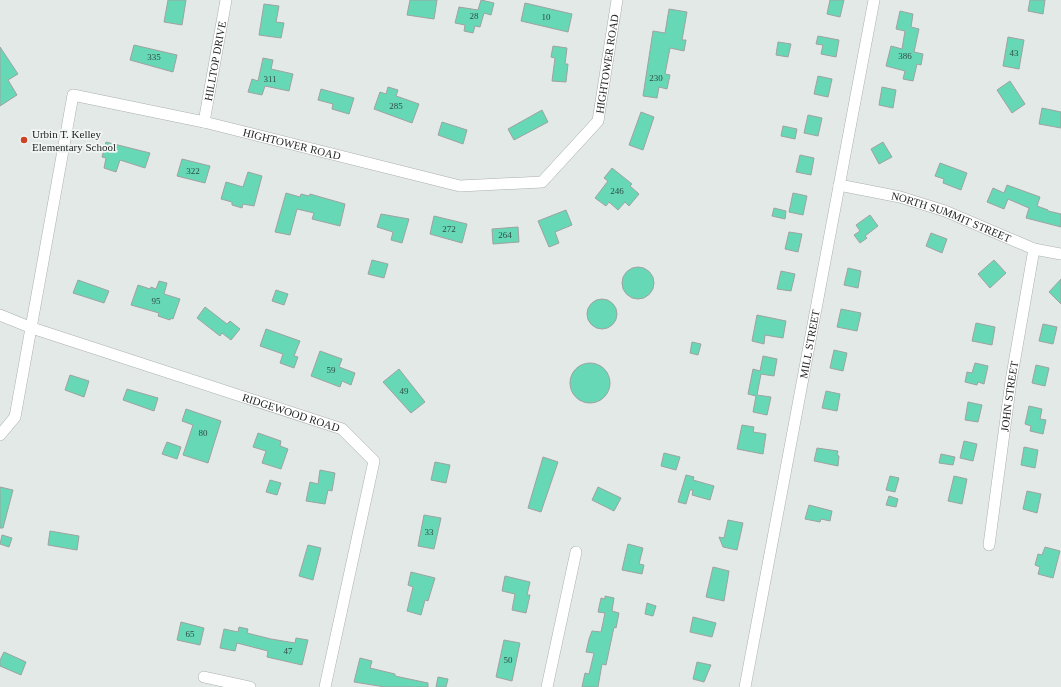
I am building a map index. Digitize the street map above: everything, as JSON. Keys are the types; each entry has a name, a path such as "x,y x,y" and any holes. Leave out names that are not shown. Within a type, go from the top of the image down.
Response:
{"street":[{"name":"HILLTOP DRIVE","path":"204,122 226,0"},
{"name":"HIGHTOWER ROAD","path":"32,328 73,95 204,122 460,186 542,182 598,121 617,0"},
{"name":"MILL STREET","path":"745,687 874,0"},
{"name":"NORTH SUMMIT STREET","path":"839,185 900,197 945,211 1034,249 1061,254"},
{"name":"JOHN STREET","path":"989,545 1011,381 1034,249"},
{"name":"RIDGEWOOD ROAD","path":"0,315 32,328 342,430 374,461 325,687"},
{"path":"0,435 15,417 32,328"},
{"path":"547,687 576,552"},
{"path":"204,677 250,687"}],"building":[{"path":"168,0 186,0 182,25 164,22"},
{"path":"410,0 437,0 434,19 407,15"},
{"path":"481,0 494,3 491,15 484,13 480,27 475,26 473,33 464,31 465,25 455,23 459,7 478,10"},
{"path":"830,0 844,0 840,17 827,14"},
{"path":"1030,0 1045,0 1043,14 1028,11"},
{"path":"525,3 572,14 568,32 521,21"},
{"path":"264,4 279,6 276,22 284,23 281,38 259,35"},
{"path":"669,9 687,12 682,40 686,40 684,51 670,48 665,74 670,75 667,89 659,87 657,98 643,96 653,31 665,33"},
{"path":"900,11 913,14 911,27 919,29 914,52 923,54 921,65 917,64 913,81 903,79 905,71 886,66 891,46 902,49 905,31 896,29"},
{"path":"818,36 839,40 836,57 821,54 823,45 816,44"},
{"path":"1008,37 1024,40 1019,69 1003,66"},
{"path":"778,42 791,44 788,57 776,55"},
{"path":"134,45 177,55 173,72 130,60"},
{"path":"553,46 567,48 565,64 568,64 566,82 552,81 555,58 551,57"},
{"path":"0,47 18,74 8,80 17,95 0,106"},
{"path":"263,58 273,60 271,69 293,74 289,91 265,86 262,95 248,92 252,79 258,81"},
{"path":"818,76 832,79 828,97 814,94"},
{"path":"1010,81 1025,104 1012,113 997,90"},
{"path":"388,87 398,90 396,96 419,104 412,123 374,109 380,92 386,94"},
{"path":"882,87 896,90 893,108 879,105"},
{"path":"321,89 354,98 349,114 332,109 333,104 318,100"},
{"path":"1042,108 1061,112 1061,128 1039,124"},
{"path":"542,110 548,122 514,140 508,129"},
{"path":"641,112 654,117 643,150 629,145"},
{"path":"808,115 822,118 818,136 804,133"},
{"path":"442,122 467,130 463,144 438,135"},
{"path":"783,126 797,129 795,139 781,136"},
{"path":"106,142 150,153 145,168 120,160 116,172 104,168 106,158 102,157"},
{"path":"883,142 892,157 879,164 871,149"},
{"path":"800,155 814,158 811,175 796,172"},
{"path":"182,159 210,166 205,183 177,176"},
{"path":"940,163 967,173 961,190 943,183 944,179 935,176"},
{"path":"612,168 632,184 630,186 639,194 629,206 625,202 618,210 609,202 606,206 595,198 608,181 604,178"},
{"path":"248,172 262,176 254,206 243,204 242,208 232,205 232,202 221,199 226,182 243,187"},
{"path":"1007,185 1040,197 1037,206 1048,211 1061,214 1061,227 1026,218 1029,208 1008,199 1004,209 987,202 993,188 1004,193"},
{"path":"286,193 300,197 301,194 309,196 310,194 345,204 340,226 312,219 314,213 297,209 290,235 275,232"},
{"path":"793,193 807,196 803,215 789,212"},
{"path":"774,208 786,211 785,219 772,216"},
{"path":"566,210 572,225 555,232 559,243 549,247 538,221"},
{"path":"381,214 409,219 402,243 391,240 393,232 377,227"},
{"path":"870,215 878,226 865,236 867,238 860,243 854,235 860,231 856,225"},
{"path":"434,216 467,224 462,243 430,234"},
{"path":"518,227 519,242 493,244 492,229"},
{"path":"789,232 802,234 798,252 785,249"},
{"path":"931,233 947,239 942,253 926,246"},
{"path":"372,260 388,264 384,278 368,274"},
{"path":"994,260 1006,273 990,288 978,274"},
{"path":"635,267 641,267 651,274 654,283 653,289 647,296 641,299 635,299 625,292 622,286 622,280 629,270"},
{"path":"848,268 861,271 858,288 844,285"},
{"path":"781,271 795,274 791,291 777,289"},
{"path":"1061,279 1061,304 1049,292"},
{"path":"78,280 109,291 104,303 73,293"},
{"path":"159,281 167,283 164,294 180,299 173,319 171,318 170,320 158,316 159,313 131,305 138,285 150,289 151,287 156,289"},
{"path":"276,290 288,294 284,305 272,301"},
{"path":"602,299 613,303 617,314 613,325 602,329 591,325 587,314 591,303"},
{"path":"205,307 227,324 230,321 240,329 231,340 222,333 220,336 197,318"},
{"path":"841,309 861,313 857,331 837,327"},
{"path":"757,315 786,321 783,338 765,335 764,344 752,341"},
{"path":"976,323 995,327 992,345 972,341"},
{"path":"1043,324 1057,327 1053,344 1039,341"},
{"path":"266,329 300,341 294,356 298,357 294,368 280,363 283,354 260,346"},
{"path":"692,342 701,344 698,355 690,353"},
{"path":"834,350 847,353 843,371 830,368"},
{"path":"320,351 342,359 339,367 355,373 351,385 342,381 340,387 311,376"},
{"path":"763,356 777,359 774,376 761,374 757,395 771,397 767,415 753,412 756,396 748,394 753,369 760,371"},
{"path":"590,363 598,365 604,369 608,375 610,383 608,391 604,397 598,401 590,403 582,401 576,397 572,391 570,383 572,375 576,369 582,365"},
{"path":"975,363 988,366 984,384 978,382 977,385 965,382 967,372 972,373"},
{"path":"1036,365 1049,368 1045,386 1032,383"},
{"path":"399,369 425,402 411,413 383,382"},
{"path":"70,375 89,381 84,397 65,390"},
{"path":"127,389 158,398 154,411 123,400"},
{"path":"826,391 840,394 837,411 822,408"},
{"path":"968,402 982,405 978,422 965,420"},
{"path":"1029,406 1042,409 1040,419 1046,420 1043,434 1030,431 1031,426 1025,424"},
{"path":"186,409 221,421 208,463 183,455 193,425 182,421"},
{"path":"742,425 754,427 753,432 766,434 763,454 737,449"},
{"path":"258,433 281,441 280,446 288,449 281,469 262,463 266,451 253,447"},
{"path":"964,441 977,444 973,461 960,458"},
{"path":"167,442 181,447 177,459 162,454"},
{"path":"1024,447 1038,450 1035,468 1021,465"},
{"path":"817,448 838,451 838,466 814,461"},
{"path":"664,453 680,457 676,470 661,466"},
{"path":"941,454 955,457 953,465 939,463"},
{"path":"543,457 558,462 541,512 528,508"},
{"path":"435,462 450,465 446,483 431,480"},
{"path":"320,470 335,473 332,491 328,490 325,504 306,501 310,482 318,484"},
{"path":"686,475 694,477 693,480 714,486 710,500 692,495 693,490 690,490 686,504 678,502"},
{"path":"890,476 899,478 895,492 886,490"},
{"path":"954,476 967,479 962,504 948,501"},
{"path":"270,480 281,483 277,495 266,492"},
{"path":"0,487 13,490 3,528 0,528"},
{"path":"598,487 621,498 614,511 592,500"},
{"path":"1027,491 1041,494 1037,513 1023,509"},
{"path":"889,496 898,499 896,507 886,505"},
{"path":"809,505 832,511 830,521 821,519 820,522 805,519"},
{"path":"424,515 441,518 434,549 418,546"},
{"path":"728,520 743,523 737,550 723,547 719,537 724,538"},
{"path":"50,531 79,536 77,550 48,545"},
{"path":"2,535 12,538 9,547 0,544"},
{"path":"628,544 643,548 639,564 644,565 642,574 622,570"},
{"path":"308,545 321,548 313,580 299,576"},
{"path":"1045,547 1060,551 1053,578 1038,574 1040,567 1035,565 1038,554 1042,555"},
{"path":"713,567 729,571 724,601 706,597"},
{"path":"411,572 435,578 428,601 425,600 421,615 407,611 413,587 408,585"},
{"path":"505,576 530,582 527,595 530,595 526,613 512,610 515,594 502,591"},
{"path":"605,596 614,598 612,611 619,613 616,628 614,627 606,665 602,664 598,687 582,687 585,673 589,674 594,653 586,652 589,639 592,631 601,632 605,613 598,612 601,598 605,599"},
{"path":"647,603 656,606 653,616 645,614"},
{"path":"693,617 716,623 712,637 690,632"},
{"path":"181,622 204,628 200,645 177,640"},
{"path":"239,627 248,629 247,633 271,639 295,643 296,638 308,640 302,665 267,657 268,651 237,643 235,651 220,648 224,629 238,632"},
{"path":"504,640 520,643 512,681 496,677"},
{"path":"4,652 26,662 21,675 0,666 0,660"},
{"path":"360,658 372,661 370,668 395,674 395,676 428,683 428,687 385,687 354,682"},
{"path":"697,662 711,665 704,682 693,679"},
{"path":"438,677 448,679 446,687 436,687"}],"place":[{"name":"Urbin T. Kelley Elementary School","path":"24,140"}]}
